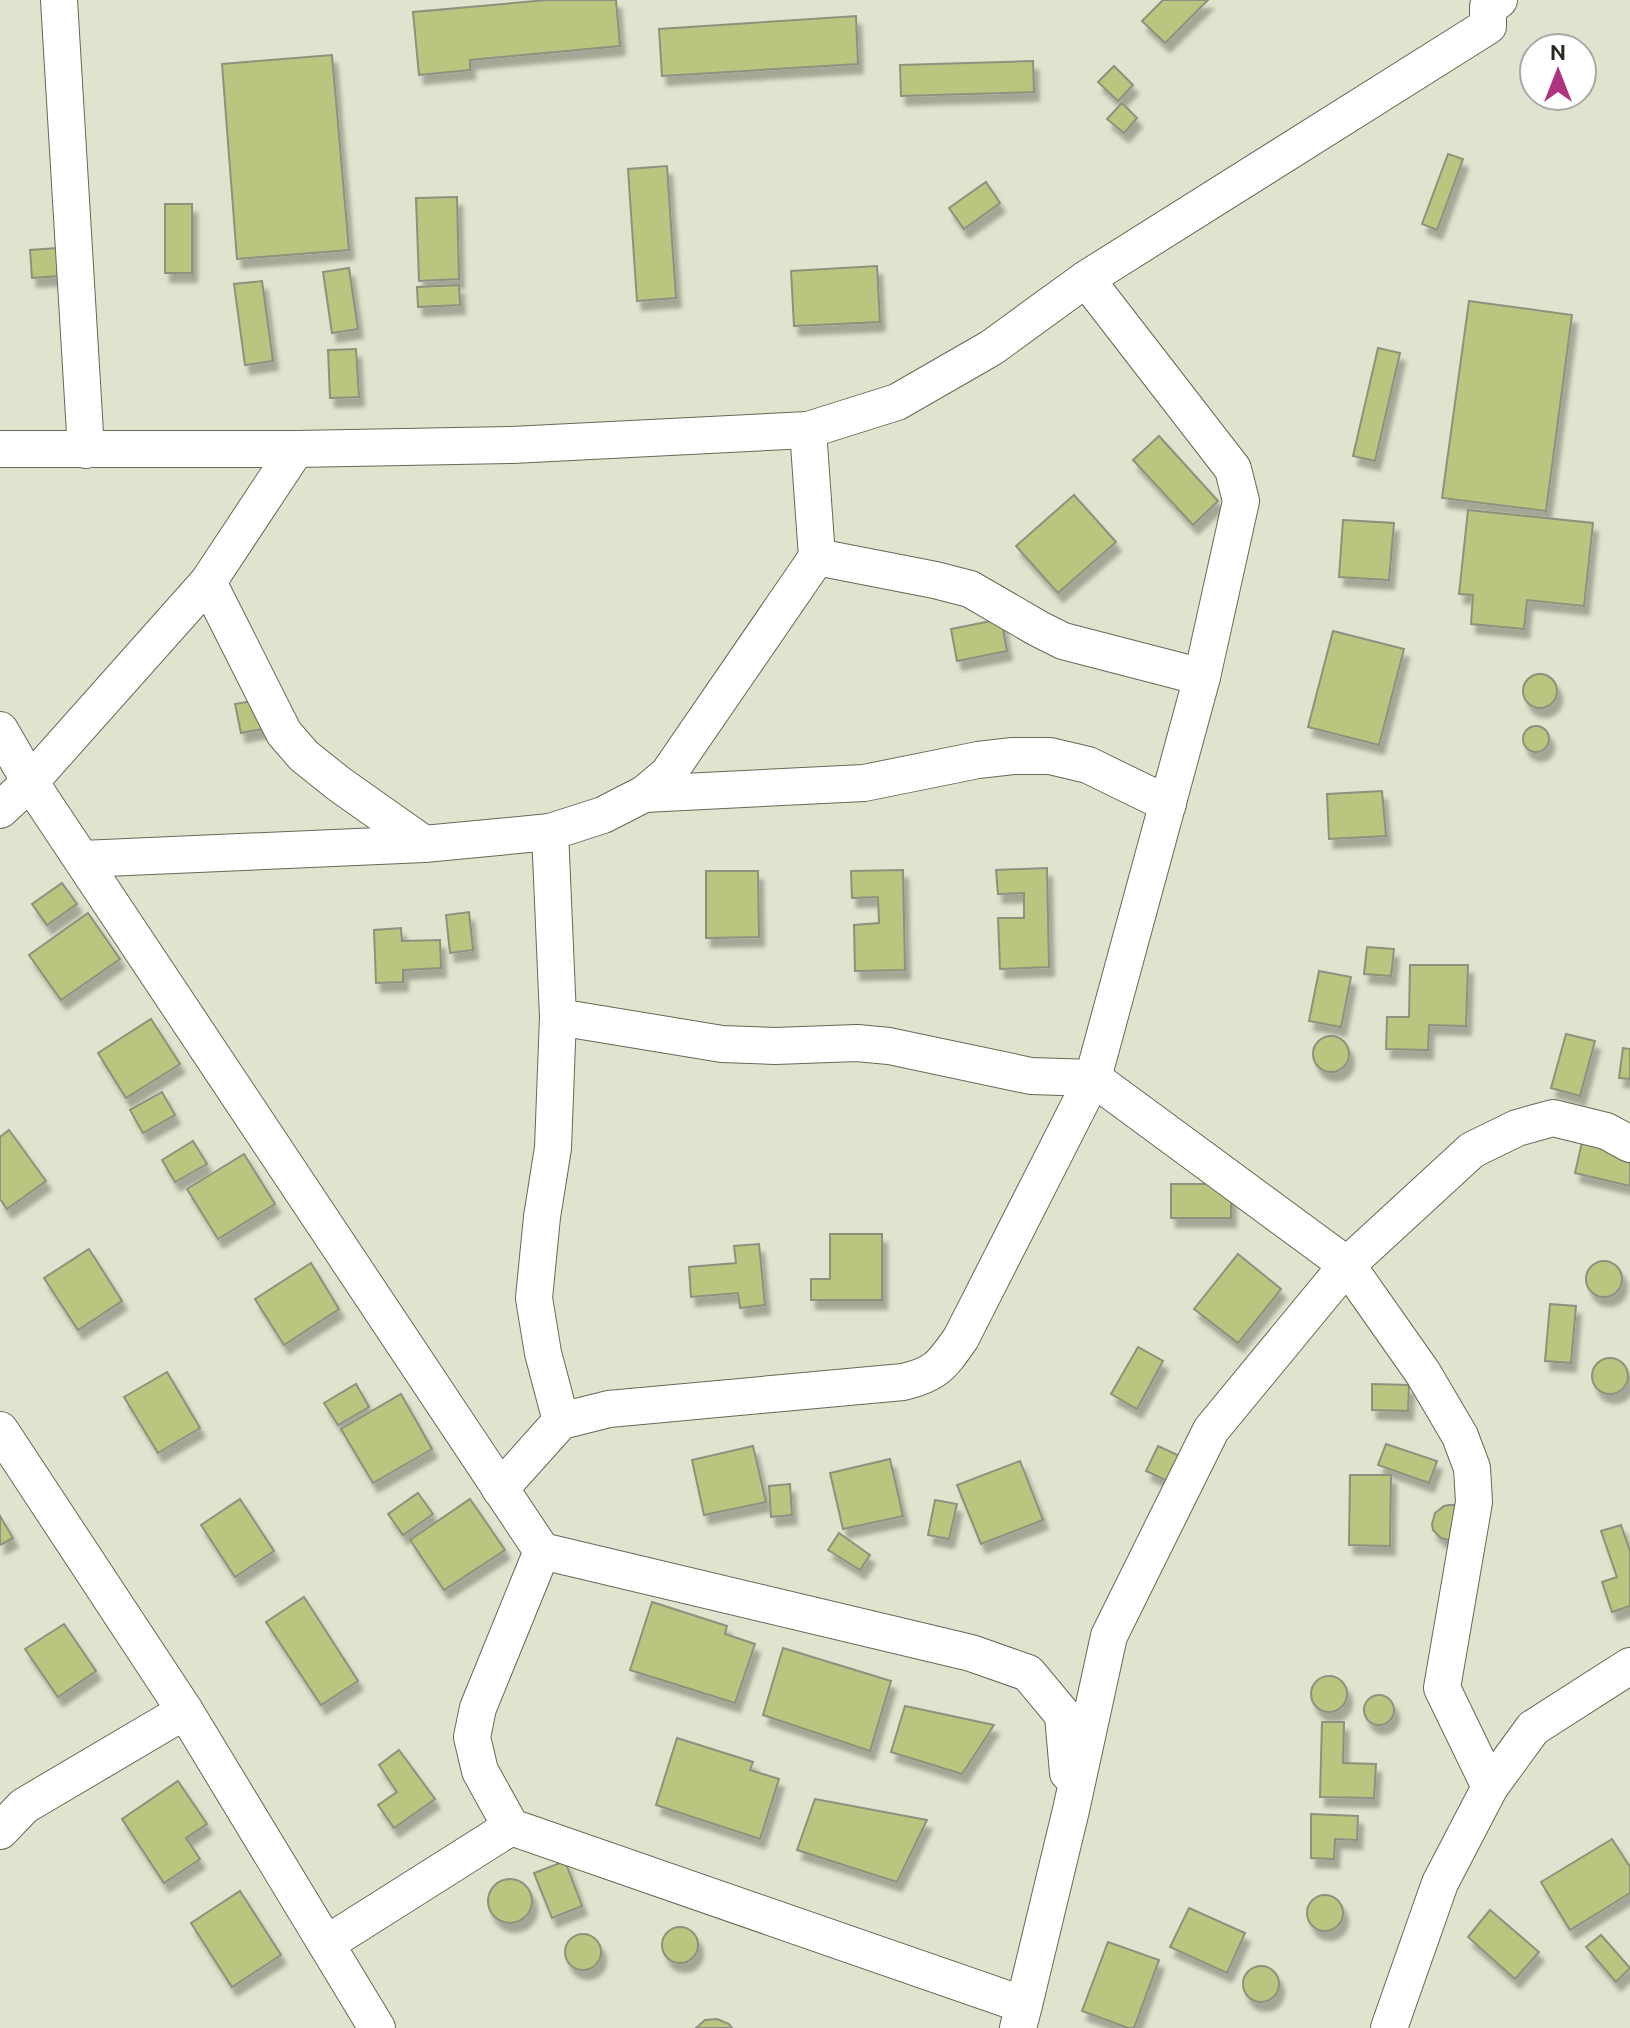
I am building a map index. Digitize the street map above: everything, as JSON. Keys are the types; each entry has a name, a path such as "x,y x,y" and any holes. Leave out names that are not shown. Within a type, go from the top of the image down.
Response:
{"street":[{"path":"59,0 86,450"},
{"path":"0,449 512,445 808,430 897,402 991,348 1086,279 1488,26 1491,2"},
{"path":"500,1489 561,1421 609,1409 903,1382 925,1377 945,1361 961,1338 1093,1078 1202,677 1241,501 1233,469 1086,279"},
{"path":"82,859 424,844 550,832 603,815 644,794 668,774 817,557 808,430"},
{"path":"0,810 30,782 208,582 296,449"},
{"path":"817,557 970,589 1063,641 1202,677"},
{"path":"208,582 284,733 304,756 327,775 424,844"},
{"path":"0,730 30,782 542,1551 971,1653 1028,1673 1063,1715 1071,1810"},
{"path":"644,794 864,783 978,760 1050,756 1088,765 1168,804"},
{"path":"550,832 558,1017 553,1148 534,1298 543,1353 561,1421"},
{"path":"558,1017 722,1044 857,1043 889,1046 1031,1076 1093,1078 1347,1265 1423,1373 1460,1436 1472,1468 1474,1502 1442,1688 1490,1787"},
{"path":"542,1551 478,1708 472,1737 480,1771 511,1827 1021,2017 1109,1636 1211,1430 1347,1265 1472,1150 1517,1128 1553,1118 1606,1131 1630,1144"},
{"path":"0,1430 185,1711 377,2028"},
{"path":"1389,2028 1440,1883 1490,1787 1533,1728 1630,1666"},
{"path":"0,1831 24,1806 185,1711"},
{"path":"326,1944 511,1827"}],"building":[{"path":"547,0 616,0 620,46 470,60 470,70 419,75 413,12"},
{"path":"1163,0 1208,0 1165,43 1142,21"},
{"path":"856,16 858,64 662,76 659,29"},
{"path":"332,55 349,250 237,259 222,64"},
{"path":"1033,61 1034,92 901,96 900,65"},
{"path":"1114,66 1133,85 1118,101 1098,82"},
{"path":"1122,103 1137,118 1124,133 1107,119"},
{"path":"1448,154 1463,159 1437,230 1422,224"},
{"path":"667,166 676,298 637,301 628,169"},
{"path":"986,182 1000,203 964,229 949,208"},
{"path":"457,197 459,279 419,281 416,198"},
{"path":"165,204 192,204 192,273 165,273"},
{"path":"57,248 59,276 32,278 30,250"},
{"path":"877,266 880,322 794,326 791,271"},
{"path":"349,268 358,329 332,333 323,272"},
{"path":"262,281 273,361 245,365 234,284"},
{"path":"459,285 460,305 418,307 417,287"},
{"path":"1469,301 1572,315 1546,511 1442,498"},
{"path":"1378,348 1400,353 1375,461 1353,456"},
{"path":"356,349 359,397 330,398 328,350"},
{"path":"1159,436 1218,501 1193,525 1133,460"},
{"path":"1074,495 1116,542 1058,593 1016,546"},
{"path":"1468,510 1593,523 1584,606 1527,600 1524,629 1471,624 1473,595 1459,594"},
{"path":"1343,520 1394,523 1389,580 1339,577"},
{"path":"1001,619 1007,651 957,661 951,629"},
{"path":"1333,631 1404,649 1379,745 1308,727"},
{"path":"1540,674 1552,679 1557,691 1552,703 1540,708 1528,703 1523,691 1528,679"},
{"path":"263,699 268,728 241,733 235,704"},
{"path":"1536,726 1545,730 1549,739 1545,748 1536,752 1527,748 1523,739 1527,730"},
{"path":"1382,791 1386,836 1329,839 1327,794"},
{"path":"1047,868 1049,967 1000,969 998,918 1024,918 1024,893 998,894 996,870"},
{"path":"903,870 905,970 855,971 854,925 879,923 878,897 852,898 851,871"},
{"path":"706,871 758,871 759,937 706,938"},
{"path":"62,883 77,904 47,925 32,904"},
{"path":"469,912 473,950 450,953 446,915"},
{"path":"88,913 120,959 61,1000 29,955"},
{"path":"401,928 402,941 440,940 441,968 403,970 403,982 376,983 374,930"},
{"path":"1367,947 1394,949 1391,976 1364,974"},
{"path":"1410,965 1468,965 1466,1026 1429,1025 1428,1050 1386,1049 1387,1017 1409,1017"},
{"path":"1319,971 1351,977 1341,1027 1309,1021"},
{"path":"151,1019 180,1064 126,1098 98,1053"},
{"path":"1566,1034 1595,1041 1580,1096 1551,1088"},
{"path":"1331,1036 1344,1041 1349,1054 1344,1067 1331,1072 1318,1067 1313,1054 1318,1041"},
{"path":"1623,1048 1630,1049 1630,1079 1619,1078"},
{"path":"162,1092 175,1115 143,1133 130,1110"},
{"path":"9,1130 46,1181 7,1209 0,1199 0,1137"},
{"path":"193,1141 207,1164 175,1182 162,1160"},
{"path":"1582,1142 1630,1153 1630,1186 1575,1173"},
{"path":"244,1154 275,1204 218,1239 187,1189"},
{"path":"1171,1184 1231,1184 1231,1218 1171,1218"},
{"path":"830,1234 882,1234 882,1300 811,1300 811,1279 830,1279"},
{"path":"759,1244 765,1305 740,1308 738,1293 691,1297 689,1267 736,1263 734,1246"},
{"path":"89,1249 122,1301 78,1330 44,1278"},
{"path":"1238,1254 1281,1289 1238,1343 1194,1309"},
{"path":"1604,1261 1617,1266 1622,1279 1617,1292 1604,1297 1591,1292 1586,1279 1591,1266"},
{"path":"311,1263 339,1309 284,1345 255,1299"},
{"path":"1550,1304 1576,1306 1571,1363 1545,1361"},
{"path":"1138,1347 1163,1361 1137,1409 1111,1394"},
{"path":"1610,1358 1623,1363 1628,1376 1623,1389 1610,1394 1597,1389 1592,1376 1597,1363"},
{"path":"167,1372 200,1428 158,1453 124,1397"},
{"path":"356,1384 369,1407 338,1425 324,1403"},
{"path":"1372,1384 1409,1385 1408,1411 1372,1410"},
{"path":"401,1394 432,1449 373,1483 341,1429"},
{"path":"1386,1444 1437,1461 1429,1483 1378,1465"},
{"path":"753,1446 766,1502 704,1515 692,1460"},
{"path":"1158,1446 1184,1458 1172,1483 1146,1471"},
{"path":"890,1459 903,1516 843,1529 830,1473"},
{"path":"1020,1461 1043,1520 981,1544 957,1485"},
{"path":"1350,1475 1391,1475 1390,1546 1349,1545"},
{"path":"790,1484 792,1515 771,1517 769,1486"},
{"path":"418,1493 433,1514 403,1535 388,1514"},
{"path":"240,1499 274,1551 235,1577 201,1525"},
{"path":"470,1499 505,1550 444,1590 410,1540"},
{"path":"935,1500 957,1504 949,1539 928,1535"},
{"path":"1455,1505 1453,1541 1441,1538 1433,1530 1432,1524 1435,1513 1444,1506"},
{"path":"0,1516 13,1538 0,1545"},
{"path":"1621,1525 1630,1551 1630,1606 1612,1612 1602,1582 1617,1577 1601,1531"},
{"path":"839,1533 870,1555 860,1570 828,1550"},
{"path":"304,1597 358,1681 321,1705 266,1622"},
{"path":"652,1602 727,1626 725,1634 755,1644 735,1703 630,1670"},
{"path":"64,1624 96,1671 58,1697 25,1649"},
{"path":"783,1648 891,1681 870,1751 763,1715"},
{"path":"1329,1676 1342,1681 1347,1694 1342,1707 1329,1712 1316,1707 1311,1694 1316,1681"},
{"path":"1379,1695 1390,1699 1394,1710 1390,1721 1379,1725 1368,1721 1364,1710 1368,1699"},
{"path":"905,1706 994,1725 962,1774 891,1752"},
{"path":"1322,1722 1344,1722 1343,1763 1376,1764 1374,1798 1320,1797"},
{"path":"677,1738 753,1762 750,1770 779,1779 760,1839 656,1805"},
{"path":"399,1750 435,1799 394,1828 378,1805 397,1792 379,1765"},
{"path":"178,1781 207,1824 186,1838 200,1859 164,1883 122,1819"},
{"path":"815,1799 927,1820 897,1882 797,1850"},
{"path":"1311,1814 1358,1816 1357,1840 1335,1839 1334,1859 1311,1858"},
{"path":"1612,1839 1630,1867 1630,1893 1570,1930 1541,1882"},
{"path":"565,1861 582,1906 552,1918 534,1873"},
{"path":"510,1879 525,1886 532,1901 525,1916 510,1923 495,1916 488,1901 495,1886"},
{"path":"240,1891 281,1955 232,1987 191,1923"},
{"path":"1325,1895 1338,1900 1343,1913 1338,1926 1325,1931 1312,1926 1307,1913 1312,1900"},
{"path":"1189,1908 1245,1933 1227,1973 1170,1947"},
{"path":"1490,1910 1539,1952 1515,1979 1468,1937"},
{"path":"680,1927 692,1933 698,1945 692,1957 680,1963 668,1957 662,1945 668,1933"},
{"path":"583,1934 595,1940 601,1952 595,1964 583,1970 571,1964 565,1952 571,1940"},
{"path":"1601,1935 1630,1968 1616,1982 1586,1947"},
{"path":"1108,1942 1159,1960 1134,2028 1082,2011"},
{"path":"1261,1966 1274,1971 1279,1984 1274,1997 1261,2002 1248,1997 1243,1984 1248,1971"},
{"path":"717,2019 732,2028 696,2028 705,2020"}]}
